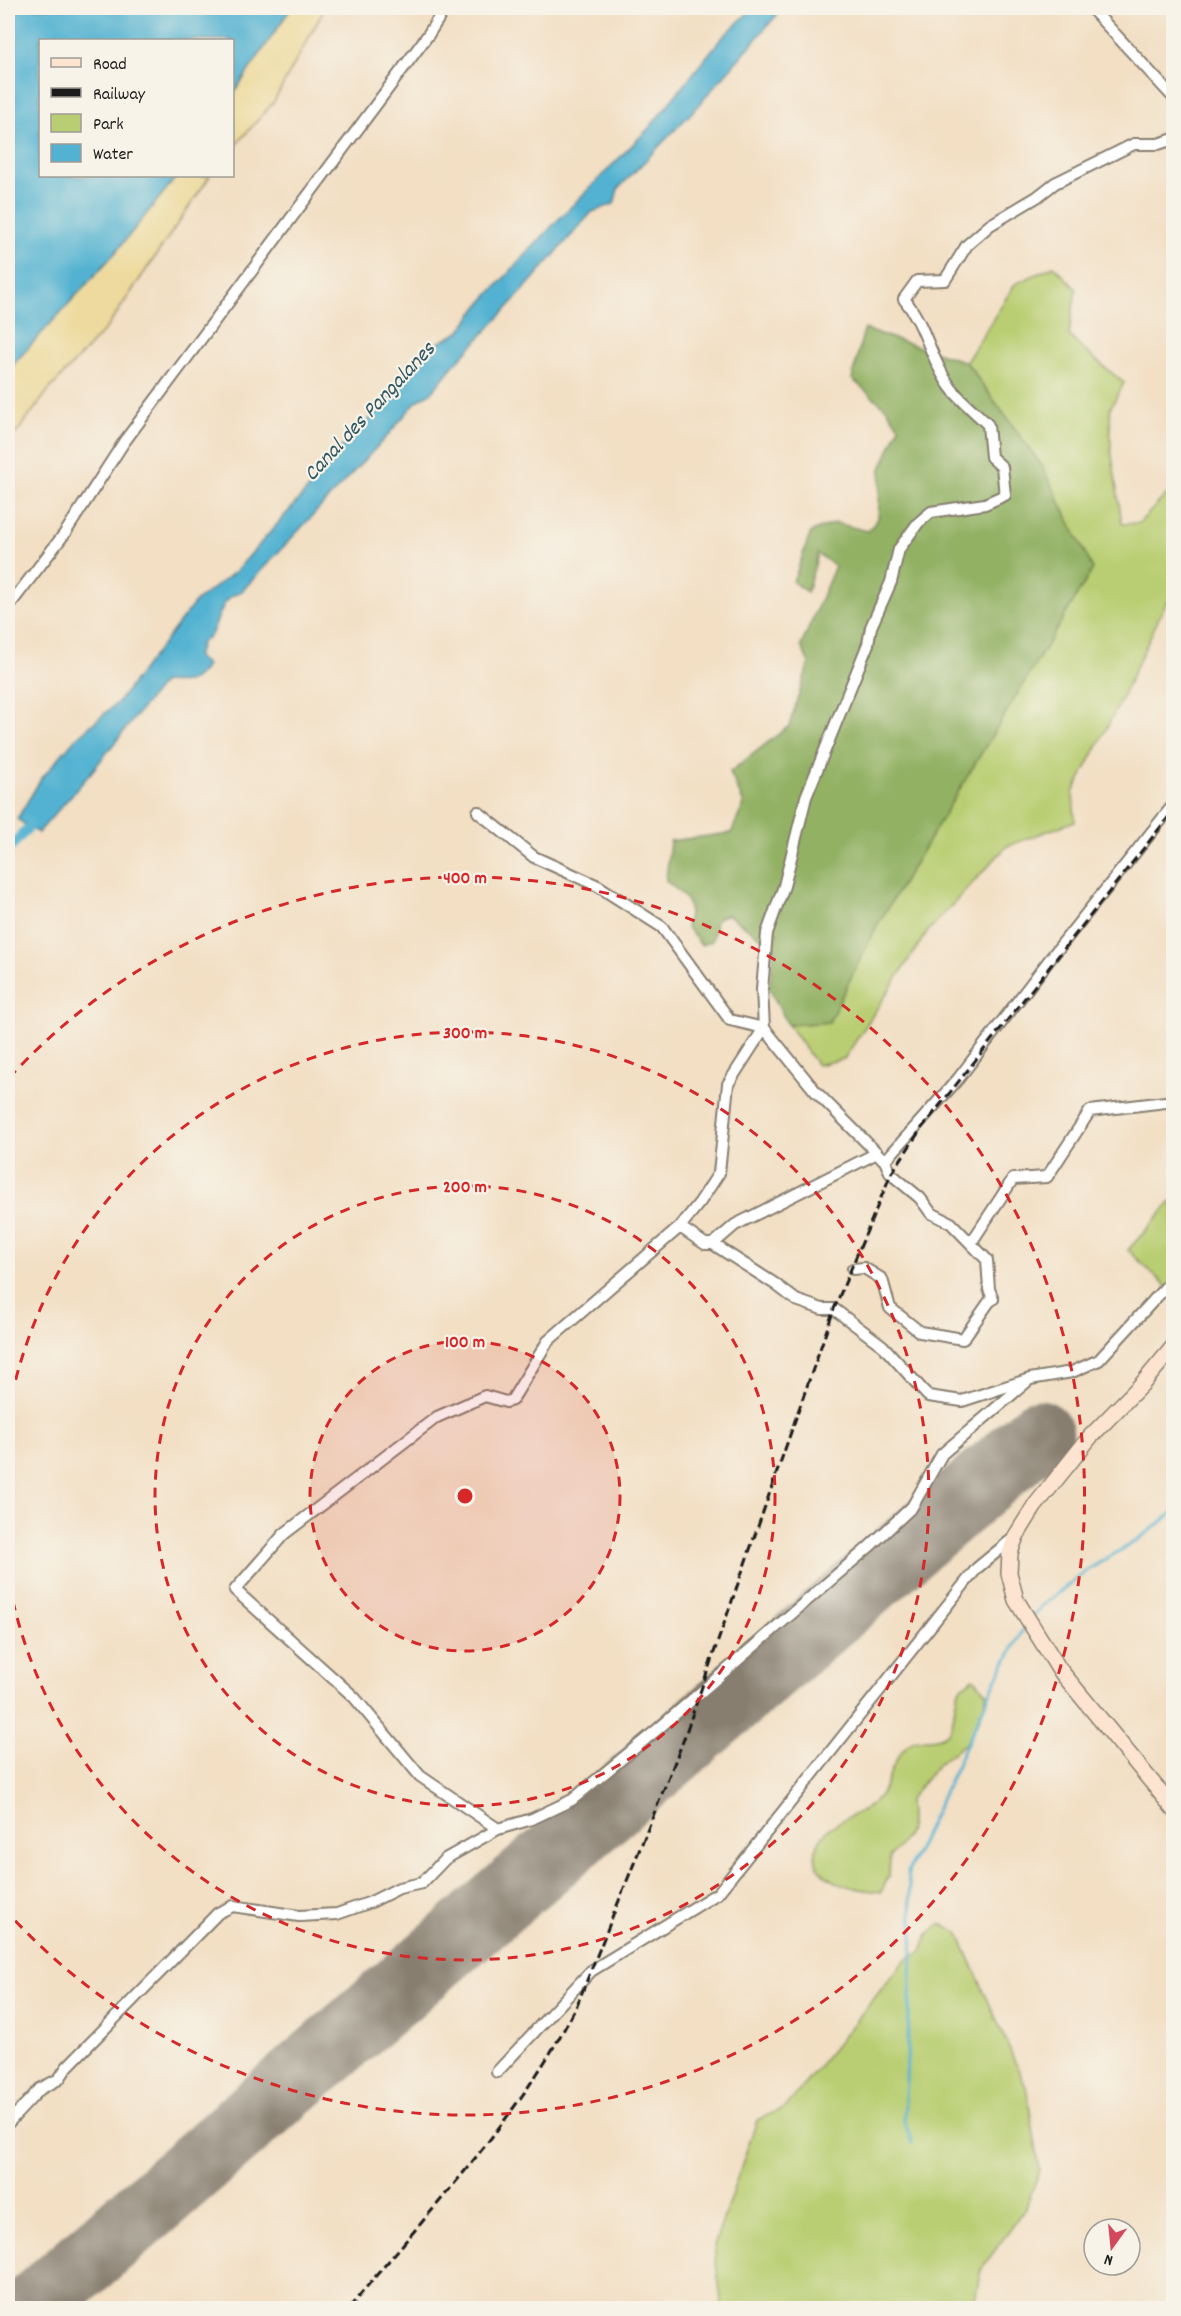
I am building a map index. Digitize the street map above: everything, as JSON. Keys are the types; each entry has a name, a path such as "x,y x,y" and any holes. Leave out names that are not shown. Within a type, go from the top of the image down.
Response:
{"main road":[{"path":"1173,1346 1143,1383 1090,1437 1034,1507 1016,1536 1010,1553 1010,1573 1016,1600 1059,1669 1173,1809"}],"street":[{"path":"8,607 65,533 124,442 428,35 445,8"},
{"path":"1091,8 1173,98"},
{"path":"498,1829 420,1776 354,1697 235,1590 284,1534 437,1417 485,1396 506,1402 512,1400 548,1341 680,1227 719,1173 728,1084 764,1028 762,989 767,933 784,886 806,797 868,644 870,627 891,582 899,549 918,523 931,512 986,504 1005,495 1002,467 991,457 988,425 949,387 935,362 922,325 904,299 917,281 945,280 967,244 990,225 1037,197 1055,183 1134,144 1158,144 1173,139"},
{"path":"713,1244 735,1225 881,1157 958,1079 1173,804"},
{"path":"478,812 534,857 598,886 662,927 730,1020 764,1028 816,1092 881,1157 891,1174 920,1198 931,1213 951,1223 987,1260 989,1289 993,1299 963,1339 920,1332 890,1308 882,1279 864,1268 853,1269"},
{"path":"971,1243 1013,1179 1047,1176 1090,1111 1173,1101"},
{"path":"680,1227 705,1244 713,1244 796,1300 822,1309 834,1309 884,1346 928,1396 962,1401 1030,1378 1072,1372 1099,1360 1173,1278"},
{"path":"8,2123 40,2089 59,2079 67,2067 218,1913 233,1906 299,1916 337,1914 371,1902 399,1888 422,1883 445,1859 498,1829 532,1819 572,1800 869,1547 912,1507 942,1454 1030,1378"},
{"path":"497,2072 591,1971 718,1893 976,1568 1016,1536"}],"green space":[{"path":"1054,266 1076,289 1069,335 1124,383 1110,409 1111,449 1122,524 1139,523 1173,488 1173,594 1163,609 1119,704 1073,793 1075,821 1007,846 927,932 844,1059 817,1065 788,1025 829,1022 875,929 1042,466 966,362 1015,284"},
{"path":"864,329 966,362 1042,466 1093,569 875,929 829,1022 788,1025 769,988 775,947 728,915 716,921 712,941 701,945 686,926 689,911 686,900 666,881 670,841 731,833 744,804 730,772 789,726 809,663 801,646 835,566 818,554 807,592 793,582 811,532 835,523 868,531 878,519 881,469 899,427 887,409 852,379"},
{"path":"1173,1200 1173,1293 1128,1250"},
{"path":"974,1678 987,1693 979,1720 966,1743 938,1764 909,1800 908,1831 903,1842 890,1856 889,1876 881,1892 848,1886 827,1877 820,1870 816,1861 816,1850 823,1835 835,1824 864,1810 880,1796 898,1757 909,1744 913,1741 938,1738 947,1733 952,1724 958,1694 961,1688"},
{"path":"942,1924 958,1932 1026,2087 1040,2170 1027,2205 981,2270 973,2308 722,2308 714,2246 757,2120 786,2107 905,1960 921,1951 928,1934"}],"sand":[{"path":"291,8 325,8 273,103 234,147 234,93"},
{"path":"176,177 209,177 108,326 48,391 8,444 8,370 115,253"}],"water":[{"path":"8,8 291,8 234,93 234,39 39,39 39,177 176,177 115,253 8,370"},
{"path":"753,8 783,8 697,107 618,189 614,204 592,212 432,392 416,402 242,591 230,597 224,604 211,635 201,643 197,657 207,665 202,672 188,682 163,682 89,775 38,833 17,819 41,779 75,739 118,702 196,601 236,571 323,472 334,450 348,444 434,345 459,332 481,303 553,225 649,128 720,40"}],"waterway":[{"name":"Canal des Pangalanes","path":"8,850 38,817"},
{"path":"1032,1617 1043,1605 1089,1569 1136,1541 1174,1512"},
{"path":"912,2143 904,2121 913,1934 908,1871 997,1678 1026,1624"}],"runway":[{"path":"32,2308 1039,1434"}],"railway":[{"path":"349,2308 501,2125 529,2086 577,2005 682,1744 834,1309 891,1174 921,1129 1174,810"}]}
